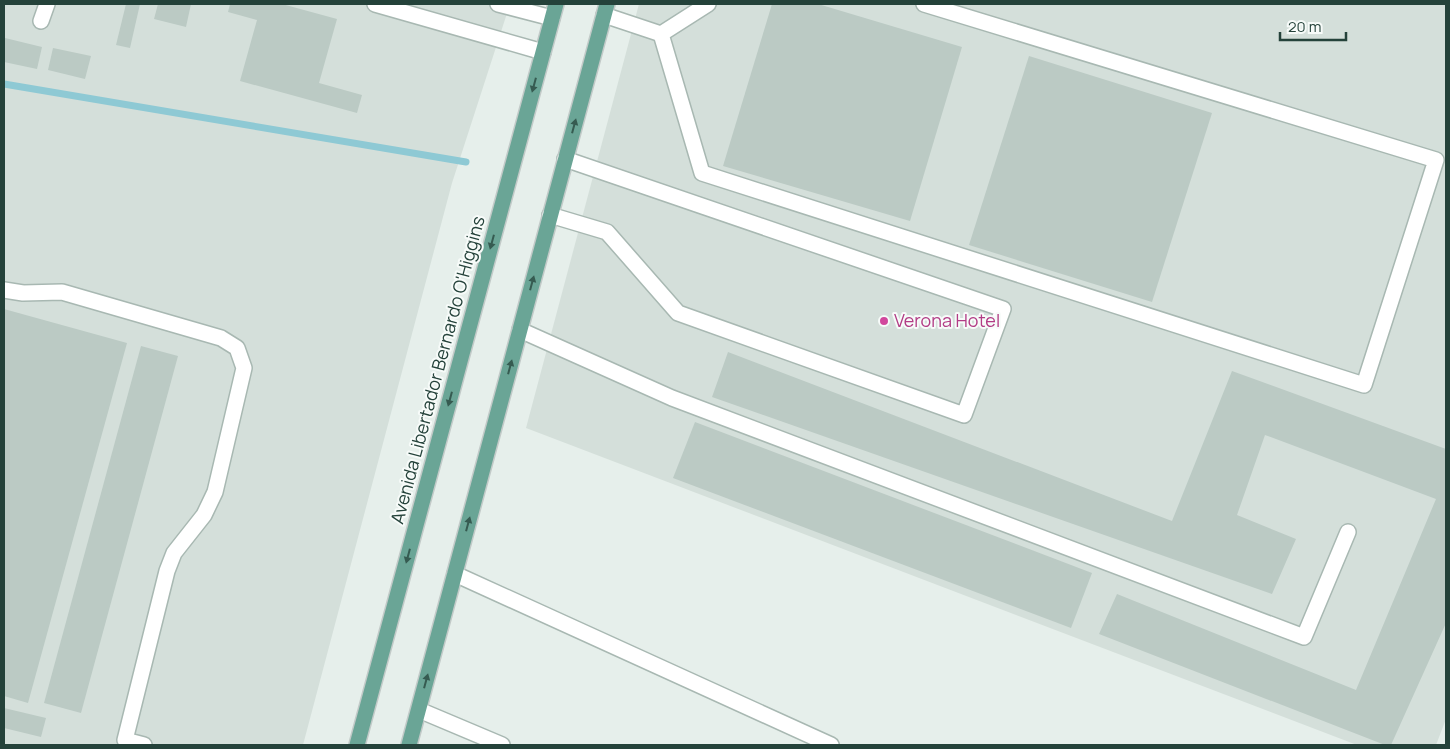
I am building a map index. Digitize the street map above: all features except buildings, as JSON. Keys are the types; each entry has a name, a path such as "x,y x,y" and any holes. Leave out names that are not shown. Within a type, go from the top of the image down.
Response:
{"main road":[{"path":"409,745 606,9"},
{"name":"Avenida Libertador Bernardo O'Higgins","path":"357,745 554,11"}],"lane":[{"path":"41,21 47,4"},
{"path":"375,4 543,52"},
{"path":"498,4 554,11"},
{"path":"661,34 708,4"},
{"path":"606,9 661,34 702,173 1364,385 1436,160 924,4"},
{"path":"550,215 606,232 678,313 964,415 1003,309 565,159"},
{"path":"4,290 23,293 62,292 221,338 237,348 244,368 215,492 204,515 174,553 168,571 125,740 144,745"},
{"path":"520,330 672,398 1304,637 1348,532"},
{"path":"455,574 831,745"},
{"path":"419,710 502,745"}],"shaded area":[{"path":"4,4 510,4 452,183 303,745 4,745"},
{"path":"639,4 1446,4 1446,719 1436,745 1357,745 526,428"}],"waterway":[{"path":"4,84 466,162"}],"place":[{"name":"Verona Hotel","path":"884,321"}]}
